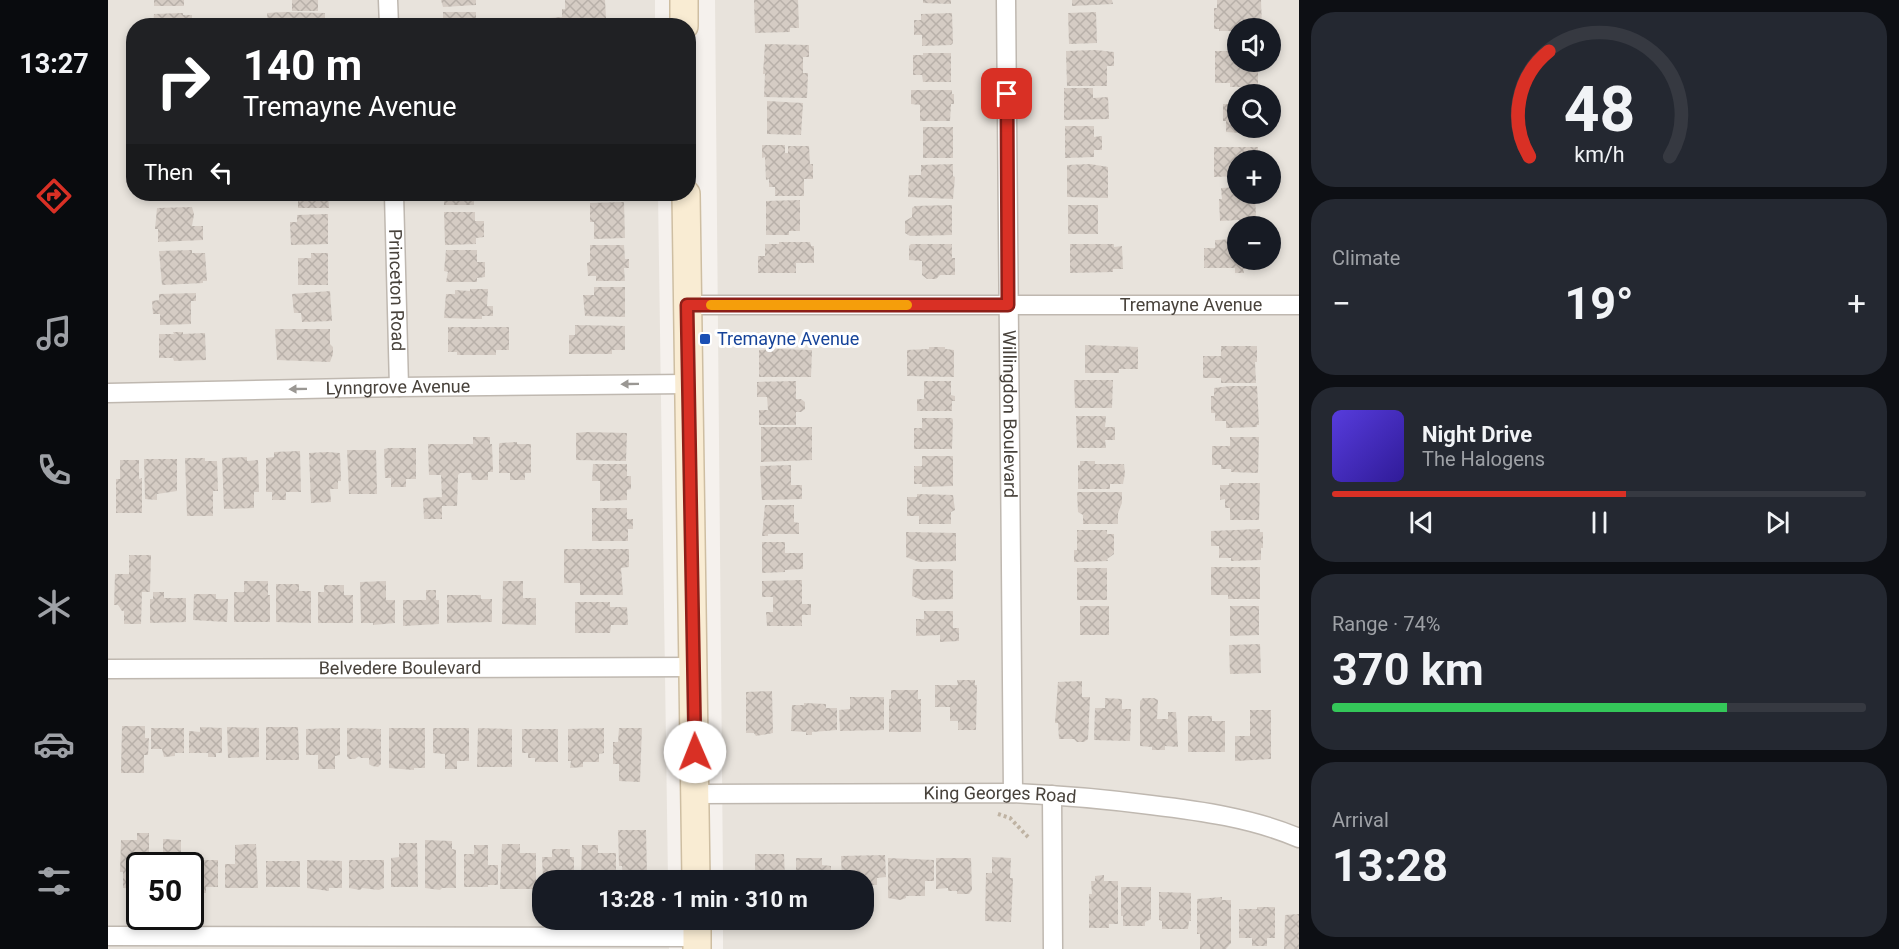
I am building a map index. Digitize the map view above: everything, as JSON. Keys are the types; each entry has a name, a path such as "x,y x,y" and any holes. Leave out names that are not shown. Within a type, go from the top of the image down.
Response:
{"main road":[{"path":"684,0 684,18"},
{"path":"686,201 696,870"}],"street":[{"path":"388,0 389,18"},
{"name":"Willingdon Boulevard","path":"1006,0 1013,793"},
{"name":"Princeton Road","path":"394,201 399,387"},
{"name":"Tremayne Avenue","path":"687,305 1299,305"},
{"name":"Lynngrove Avenue","path":"108,393 688,384"},
{"name":"Belvedere Boulevard","path":"108,669 693,667"},
{"name":"King Georges Road","path":"696,794 1013,793 1052,795 1205,811 1298,834"},
{"path":"1052,795 1053,949"},
{"path":"108,936 697,935"}],"path":[{"path":"998,814 1010,818 1028,837"}],"shaded area":[{"path":"108,0 655,0 655,18 126,18 126,201 658,201 668,870 532,870 532,930 668,930 669,949 108,949"},
{"path":"715,0 1299,0 1299,949 723,949 723,930 874,930 874,870 723,870"}],"building":[{"path":"154,0 184,0 184,6 154,6"},
{"path":"292,0 318,0 318,11 292,11"},
{"path":"441,0 476,0 476,5 443,7"},
{"path":"565,0 605,0 606,18 549,18 562,17 562,9 565,9"},
{"path":"754,0 798,0 799,28 790,28 790,32 755,33"},
{"path":"923,0 951,0 951,4 923,3"},
{"path":"1072,0 1112,0 1113,4 1072,6"},
{"path":"1217,0 1261,0 1262,18 1227,18 1227,31 1219,31 1219,29 1214,29 1214,8 1217,8"},
{"path":"443,12 476,12 476,18 443,18"},
{"path":"1096,12 1097,43 1069,44 1068,13"},
{"path":"183,13 183,15 192,15 192,18 154,18 154,14"},
{"path":"267,13 325,13 325,18 267,18"},
{"path":"952,13 953,43 922,46 922,35 914,35 914,20 921,20 921,14"},
{"path":"765,44 809,45 809,57 803,57 803,73 808,73 807,98 764,97"},
{"path":"1066,51 1114,52 1114,66 1107,66 1107,86 1067,86"},
{"path":"1215,51 1227,51 1227,72 1258,72 1258,84 1215,83"},
{"path":"923,53 951,53 951,82 923,82 922,75 913,75 913,55 923,55"},
{"path":"1064,88 1093,88 1093,98 1108,97 1109,119 1064,120"},
{"path":"911,90 952,90 954,104 951,104 950,121 920,121 920,105 911,104"},
{"path":"767,101 803,103 801,135 767,134"},
{"path":"1223,104 1227,104 1227,132 1226,121 1223,121"},
{"path":"1065,126 1094,126 1094,137 1102,136 1102,150 1094,150 1094,157 1065,158"},
{"path":"923,127 953,127 953,158 923,158"},
{"path":"762,145 785,145 785,153 788,153 788,146 809,146 810,164 813,164 813,179 804,179 804,196 775,196 775,187 769,187 769,179 766,180"},
{"path":"1214,147 1258,147 1258,150 1227,150 1227,176 1214,177"},
{"path":"953,164 953,176 955,177 953,199 908,197 909,175 921,175 921,165"},
{"path":"1090,164 1108,167 1108,198 1067,197 1067,165"},
{"path":"1221,188 1227,188 1227,204 1255,204 1256,216 1227,216 1227,221 1220,221"},
{"path":"800,200 800,231 789,231 789,235 766,235 766,201"},
{"path":"298,201 328,201 329,208 298,208"},
{"path":"444,201 474,201 474,205 444,205"},
{"path":"624,202 625,238 594,239 594,222 590,222 590,203"},
{"path":"952,205 952,235 910,236 905,233 905,221 912,217 912,208 915,206"},
{"path":"1068,205 1098,205 1098,234 1068,234"},
{"path":"192,207 194,214 192,226 203,226 203,240 158,242 158,229 155,229 157,208"},
{"path":"444,212 475,212 475,221 484,221 484,237 476,238 476,244 445,245"},
{"path":"328,214 328,244 291,245 290,222 297,222 297,215"},
{"path":"1227,239 1227,268 1204,268 1204,248 1215,248 1215,240"},
{"path":"779,242 810,242 811,246 814,246 814,263 796,263 796,273 758,273 758,256 765,256 765,244 779,244"},
{"path":"911,244 952,244 955,275 940,275 936,279 927,279 922,275 922,261 909,260"},
{"path":"1070,244 1122,246 1123,269 1113,269 1113,272 1070,273"},
{"path":"590,245 624,245 625,259 629,259 629,268 624,268 625,281 596,281 596,276 588,276 587,263 590,262"},
{"path":"192,250 192,253 205,253 207,281 162,285 159,251"},
{"path":"446,250 477,250 477,262 485,262 485,277 477,278 477,282 446,282 448,272 444,271"},
{"path":"311,253 328,253 328,285 298,285 298,258 311,258"},
{"path":"1235,270 1243,270 1244,273 1235,273"},
{"path":"594,287 625,287 625,317 585,316 583,295 594,295"},
{"path":"470,289 488,289 487,306 493,306 493,316 482,316 482,319 444,318 446,294 455,294 455,290 470,291"},
{"path":"330,291 332,321 302,322 301,313 294,313 292,294"},
{"path":"196,293 196,301 191,301 191,324 160,325 160,314 153,314 152,301 159,300 159,294"},
{"path":"575,325 625,326 625,350 612,350 612,354 569,354 569,335 575,335"},
{"path":"448,327 509,327 509,350 496,350 496,355 457,355 457,352 448,352"},
{"path":"275,329 330,329 333,354 330,362 277,360"},
{"path":"173,332 205,333 206,360 174,361 173,358 159,358 159,334 174,334"},
{"path":"1085,345 1138,347 1138,369 1119,369 1119,373 1085,373"},
{"path":"1221,346 1257,346 1256,383 1221,383 1221,378 1203,378 1203,356 1221,356"},
{"path":"929,347 945,347 945,349 954,350 954,377 907,376 907,350 929,349"},
{"path":"759,350 812,350 811,377 759,377"},
{"path":"1074,380 1113,380 1112,408 1075,408"},
{"path":"796,381 796,399 805,402 805,409 796,412 796,425 759,425 759,410 768,410 767,397 757,397 757,382"},
{"path":"924,381 951,381 951,395 955,396 955,401 952,401 952,411 917,411 917,399 924,399"},
{"path":"1257,386 1259,425 1257,427 1226,428 1226,421 1215,421 1215,413 1211,413 1211,396 1214,396 1214,388"},
{"path":"1076,416 1106,416 1105,427 1115,427 1115,440 1105,440 1106,448 1077,448"},
{"path":"922,418 952,418 952,449 914,449 914,428 922,428"},
{"path":"761,427 812,427 812,460 761,462"},
{"path":"576,433 627,433 626,461 576,460"},
{"path":"473,437 490,437 493,472 488,472 488,480 472,480 471,473 460,473 458,475 457,506 442,506 442,519 424,519 423,498 442,497 441,475 429,475 428,444 473,444"},
{"path":"1230,437 1259,437 1258,473 1231,472 1231,469 1221,469 1221,465 1212,465 1212,446 1230,446"},
{"path":"517,442 517,444 531,444 531,473 525,473 525,480 510,480 510,473 499,473 499,444"},
{"path":"416,448 416,479 406,479 406,487 391,487 391,478 385,478 384,449"},
{"path":"347,450 376,450 377,494 349,494"},
{"path":"300,451 301,492 286,492 286,500 272,500 272,492 266,492 266,458 274,457 274,452"},
{"path":"309,453 340,453 341,481 338,481 338,489 330,489 331,502 311,503"},
{"path":"922,456 953,456 953,486 922,487 922,484 914,484 914,466 922,466"},
{"path":"247,457 247,461 258,460 259,492 254,492 254,508 224,509 222,458"},
{"path":"185,458 205,458 205,461 217,461 218,491 213,491 213,516 187,516"},
{"path":"144,459 177,459 177,491 157,494 157,500 145,499"},
{"path":"120,460 139,460 139,479 142,478 142,513 116,513 116,479 120,479"},
{"path":"1080,461 1095,461 1095,464 1124,464 1123,484 1110,484 1110,489 1078,489"},
{"path":"593,464 627,464 627,476 631,476 631,489 627,490 627,500 600,501 600,481 592,481"},
{"path":"791,465 791,485 802,485 802,499 762,500 760,466"},
{"path":"1229,483 1260,483 1259,520 1230,520 1230,508 1225,508 1225,499 1220,500 1220,485 1229,485"},
{"path":"1077,492 1122,492 1118,524 1083,524 1083,515 1078,512"},
{"path":"917,494 953,495 955,510 951,512 951,524 919,524 919,516 907,516 907,497 917,497"},
{"path":"765,505 794,505 794,522 799,523 799,534 762,536"},
{"path":"592,508 627,508 627,519 633,519 633,529 628,529 628,541 592,541"},
{"path":"1260,529 1260,532 1263,532 1261,560 1231,561 1231,558 1219,558 1219,546 1211,546 1211,531"},
{"path":"1077,530 1107,530 1107,534 1114,534 1114,554 1107,559 1108,561 1074,562 1074,550 1077,550"},
{"path":"906,532 956,533 956,561 919,562 906,557"},
{"path":"762,542 785,542 785,553 803,553 803,569 762,573"},
{"path":"564,549 629,549 629,567 621,568 623,595 580,595 580,583 564,583"},
{"path":"129,555 151,555 150,592 142,592 141,624 124,624 124,611 118,605 114,605 115,574 129,574"},
{"path":"1211,567 1260,567 1260,599 1228,599 1228,595 1211,595"},
{"path":"1077,568 1107,568 1107,600 1077,600"},
{"path":"913,569 950,569 953,571 953,599 922,600 912,596"},
{"path":"802,580 802,604 811,604 811,615 802,615 802,626 767,626 766,612 773,612 773,597 762,597 762,581"},
{"path":"244,581 268,581 270,622 234,622 234,592 244,592"},
{"path":"386,581 386,600 395,600 395,623 373,625 373,623 361,623 360,582"},
{"path":"503,581 523,581 523,598 536,598 536,625 502,624"},
{"path":"276,584 299,584 299,591 311,591 311,623 276,622"},
{"path":"324,585 344,585 344,595 353,595 353,623 318,623 318,592 324,592"},
{"path":"426,590 436,590 436,600 439,600 439,624 403,626 403,600 426,600"},
{"path":"153,592 164,592 164,598 186,598 186,622 150,623 150,599 153,599"},
{"path":"194,594 216,594 216,599 228,599 227,622 193,620"},
{"path":"447,595 481,595 481,599 492,599 492,622 447,623"},
{"path":"575,602 610,602 610,607 627,607 628,625 611,625 610,633 575,633"},
{"path":"1080,606 1109,606 1109,635 1080,635"},
{"path":"1230,606 1259,606 1259,635 1230,636"},
{"path":"924,611 953,611 953,628 959,628 959,641 940,642 940,635 916,636 916,619 924,619"},
{"path":"1260,644 1261,673 1230,674 1229,645"},
{"path":"957,680 975,680 975,685 977,685 976,730 958,730 958,721 950,721 950,707 935,707 935,685 958,685"},
{"path":"1082,681 1082,697 1090,697 1088,739 1084,742 1077,742 1074,739 1059,739 1058,723 1055,723 1058,682"},
{"path":"891,690 918,690 918,699 921,699 921,732 889,732"},
{"path":"772,691 773,733 756,736 754,733 746,733 746,692"},
{"path":"850,697 884,697 884,730 840,731 839,710 850,709"},
{"path":"1105,698 1122,699 1122,709 1131,709 1130,741 1094,740 1095,708 1105,708"},
{"path":"1143,698 1158,700 1157,719 1168,719 1168,712 1176,712 1178,747 1165,746 1165,750 1152,750 1152,747 1140,746 1140,701"},
{"path":"804,703 826,704 826,708 837,708 837,730 812,732 812,735 806,735 806,732 791,731 792,705 804,705"},
{"path":"1250,710 1271,710 1271,759 1235,761 1235,736 1250,736"},
{"path":"1188,716 1212,716 1212,721 1225,721 1225,752 1188,752"},
{"path":"122,726 145,726 145,738 149,738 148,755 144,755 144,773 121,773"},
{"path":"200,727 222,728 222,753 216,753 216,757 208,757 208,753 189,753 189,731 200,732"},
{"path":"227,727 259,728 259,757 228,758"},
{"path":"266,727 298,727 299,760 266,760"},
{"path":"151,728 184,728 184,753 164,757 162,749 151,749"},
{"path":"340,728 340,755 335,756 335,769 318,769 318,755 306,755 306,729"},
{"path":"347,728 381,729 381,764 378,767 369,764 369,758 359,756 349,759 347,756"},
{"path":"389,728 425,728 425,768 414,768 414,770 389,768"},
{"path":"433,728 469,728 469,761 457,761 457,769 445,769 445,754 433,753"},
{"path":"478,728 512,729 512,767 477,767"},
{"path":"604,728 604,753 599,754 599,762 583,762 583,767 570,768 568,729"},
{"path":"619,728 642,728 640,782 619,781 619,764 613,764 613,742 618,742"},
{"path":"522,729 558,729 558,762 535,762 535,758 528,758 528,753 522,753"},
{"path":"618,830 646,830 647,870 622,870 622,866 619,866"},
{"path":"137,833 149,833 149,852 126,852 126,888 123,888 123,872 120,872 121,840 137,840"},
{"path":"163,839 181,840 181,852 163,852"},
{"path":"425,840 452,841 452,849 456,850 456,888 440,890 425,888"},
{"path":"399,843 417,843 418,887 391,887 391,858 399,857"},
{"path":"256,844 258,888 225,888 225,864 235,864 235,845"},
{"path":"502,844 520,844 520,853 536,853 536,870 532,870 532,889 500,889"},
{"path":"474,845 488,845 488,865 498,865 498,885 464,887 464,854 474,854"},
{"path":"582,845 598,845 598,853 616,853 616,870 581,870"},
{"path":"552,849 570,849 570,857 574,857 574,870 543,870 542,857 552,857"},
{"path":"755,854 784,854 785,870 755,870"},
{"path":"885,855 886,877 877,878 877,885 874,885 874,870 842,870 841,856"},
{"path":"992,857 1011,858 1010,878 1013,878 1011,922 985,921 986,873 992,873"},
{"path":"796,858 822,858 822,865 831,866 831,870 796,870"},
{"path":"888,858 934,860 934,881 925,881 925,896 906,896 900,900 888,898"},
{"path":"936,858 971,858 972,890 969,894 957,894 957,891 948,891 948,888 936,889"},
{"path":"204,860 218,860 218,887 206,887 206,893 204,893"},
{"path":"307,860 342,861 342,888 329,888 329,891 307,888"},
{"path":"349,860 384,860 384,888 379,890 362,888 360,890 349,888"},
{"path":"266,861 300,861 300,887 266,887"},
{"path":"1104,875 1104,881 1118,881 1118,924 1109,924 1109,928 1089,928 1091,881 1095,881 1095,876"},
{"path":"1121,887 1151,887 1151,919 1145,922 1145,926 1123,926"},
{"path":"1159,892 1191,893 1191,921 1189,921 1188,929 1162,929 1162,921 1159,920"},
{"path":"1222,897 1222,900 1231,900 1231,943 1226,949 1200,949 1200,934 1197,934 1197,899"},
{"path":"1257,907 1275,907 1275,938 1267,938 1267,946 1252,946 1252,938 1239,938 1239,909 1257,909"},
{"path":"1299,914 1299,949 1284,949 1285,915"}],"slow traffic":[{"path":"711,305 907,305"}],"place":[{"name":"Tremayne Avenue","path":"705,339"}],"route":[{"path":"695,752 687,305 1008,305 1007,94"}]}
